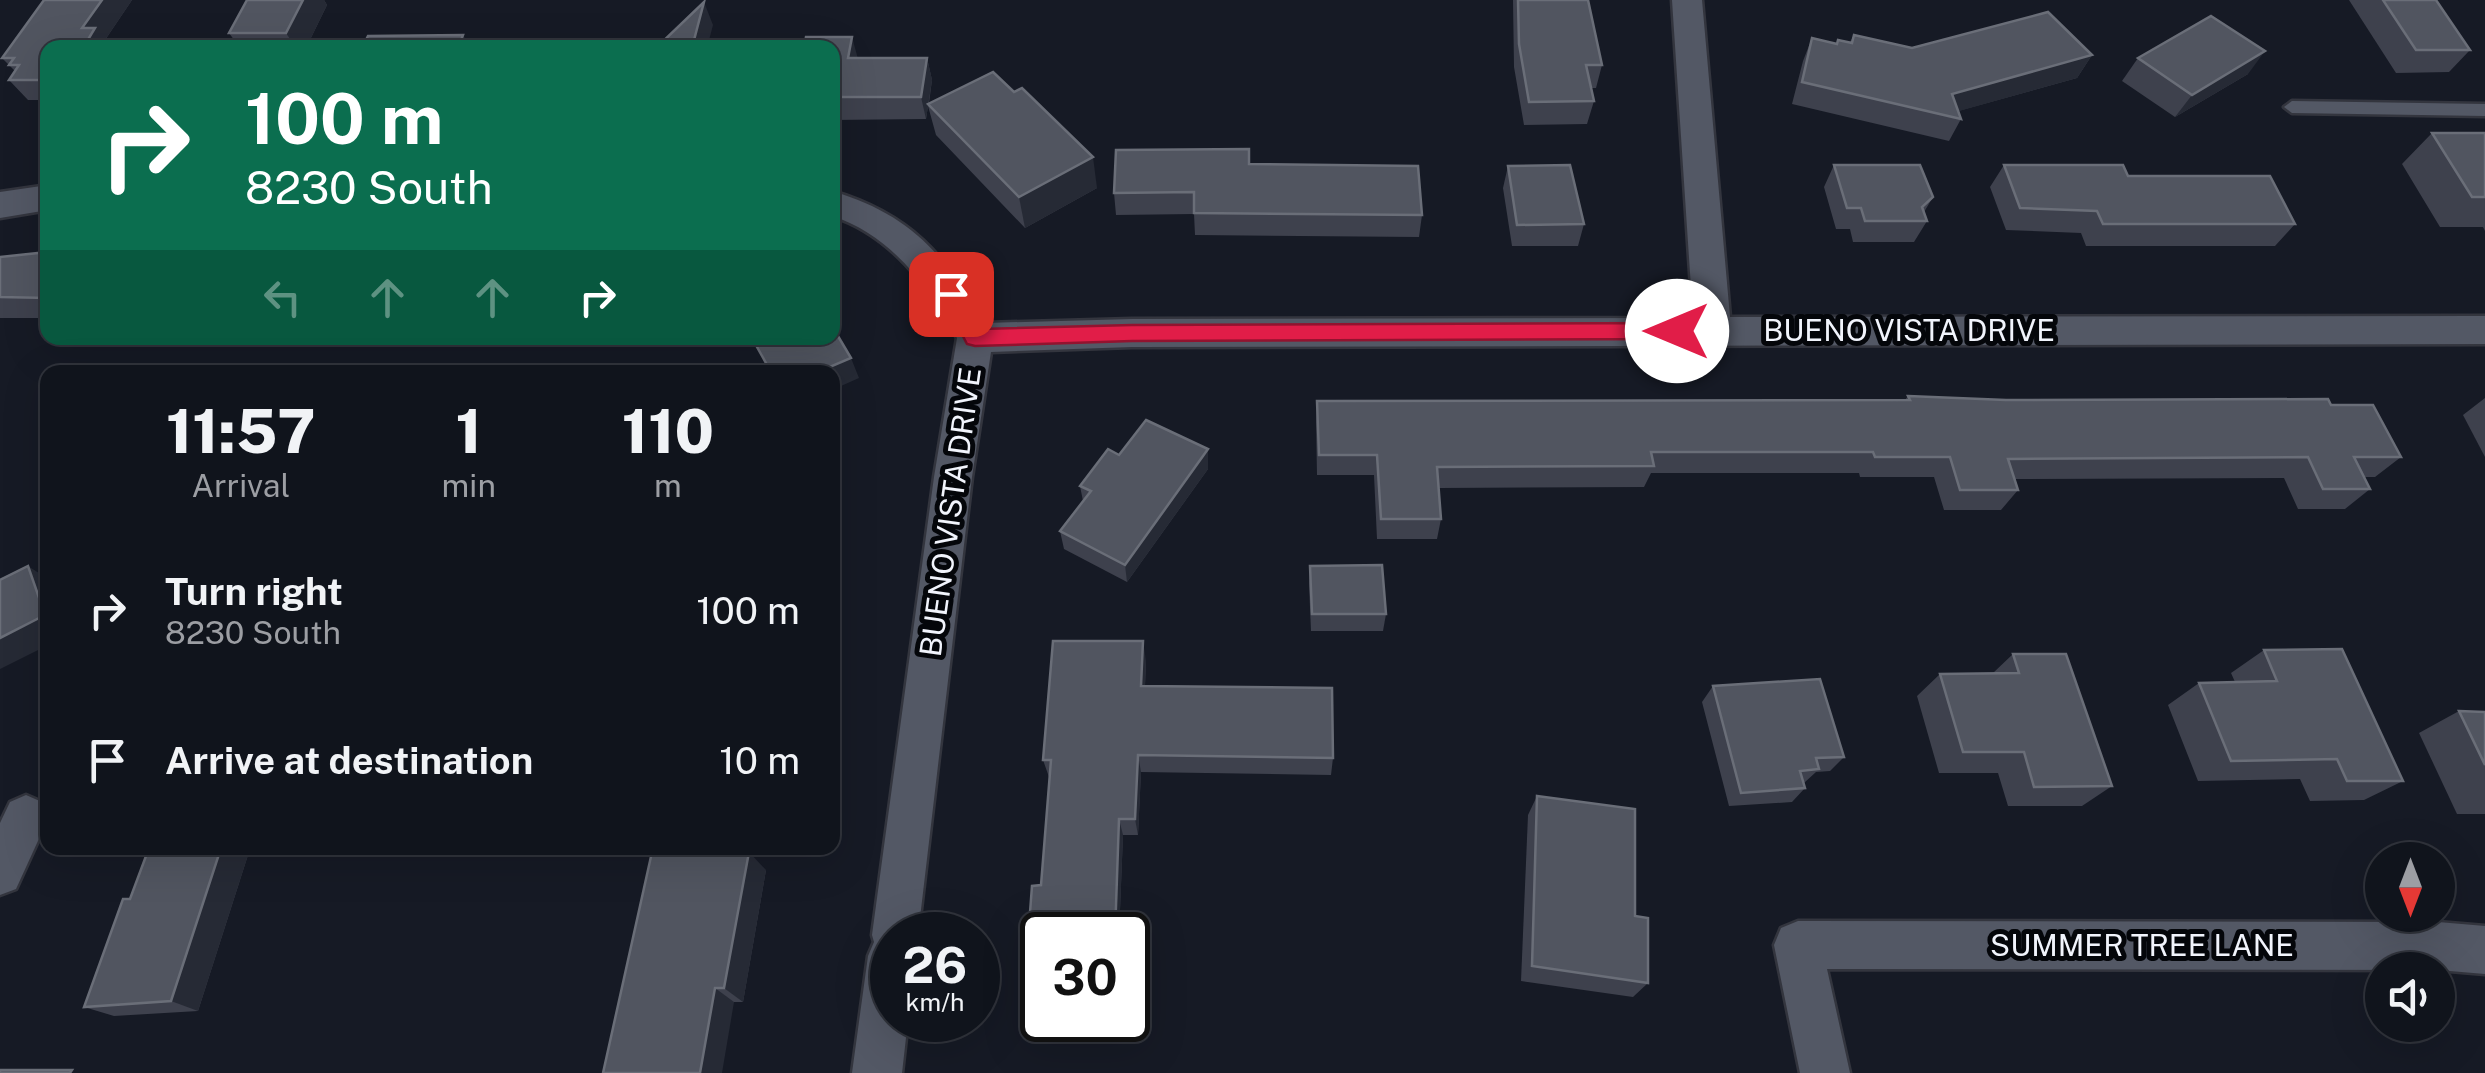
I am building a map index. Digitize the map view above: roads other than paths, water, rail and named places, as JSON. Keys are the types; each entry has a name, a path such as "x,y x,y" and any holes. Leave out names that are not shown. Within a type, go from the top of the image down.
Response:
{"street":[{"path":"1687,0 1703,245 1713,331"},
{"path":"0,205 40,198"},
{"path":"840,206 886,226 924,257 951,294 975,338"},
{"name":"BUENO VISTA DRIVE","path":"898,912 953,477 975,338 1132,333 2485,330"},
{"path":"0,872 26,817"},
{"name":"SUMMER TREE LANE","path":"1825,1073 1798,946 2418,946 2485,950"},
{"path":"878,1073 882,1042"}],"lane":[{"path":"2292,107 2485,110"}]}
